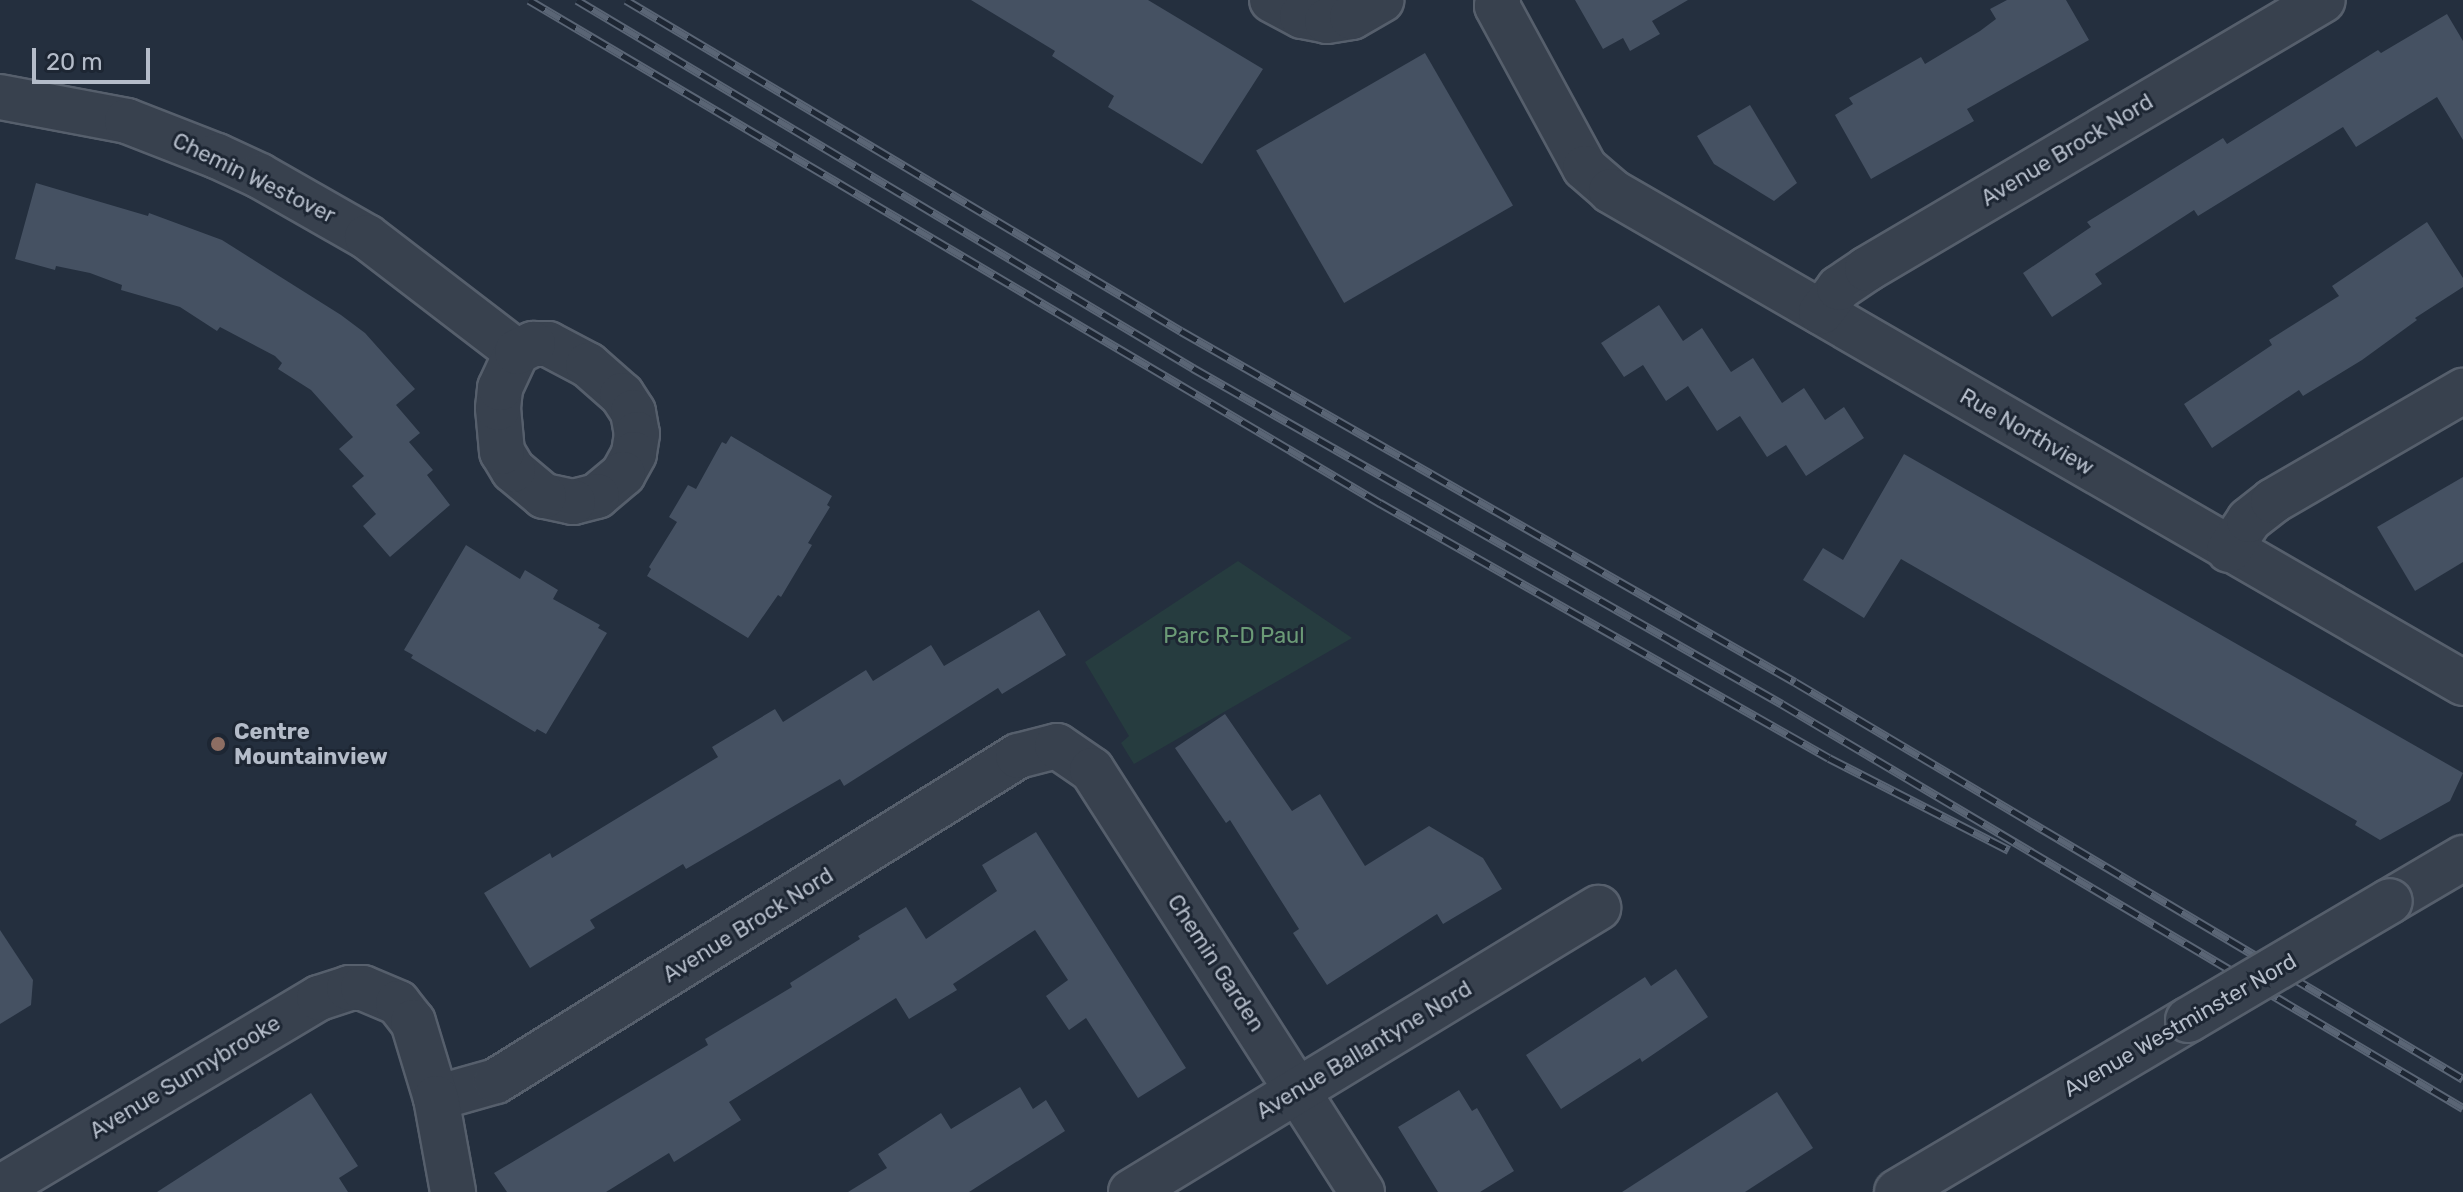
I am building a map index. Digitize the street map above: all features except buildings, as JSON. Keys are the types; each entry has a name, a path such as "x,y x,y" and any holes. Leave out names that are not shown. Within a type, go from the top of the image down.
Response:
{"street":[{"path":"1272,0 1313,20 1327,21 1352,17 1382,0"},
{"name":"Rue Northview","path":"1498,0 1505,19 1593,178 1650,217 1821,312 2463,683"},
{"name":"Avenue Brock Nord","path":"1821,312 1839,288 1867,269 2323,0"},
{"name":"Chemin Westover","path":"0,97 127,121 217,156 272,182 367,237 517,352"},
{"path":"2229,550 2249,520 2273,501 2463,391"},
{"name":"Avenue Brock Nord","path":"436,1098 496,1081 1018,756 1057,746"},
{"name":"Chemin Garden","path":"1057,746 1092,770 1362,1192"},
{"name":"Avenue Westminster Nord","path":"1897,1192 2195,1032 2396,914 2463,858"},
{"name":"Avenue Westminster Nord","path":"2396,914 2463,892"},
{"name":"Avenue Ballantyne Nord","path":"1131,1192 1598,908"},
{"name":"Avenue Sunnybrooke","path":"0,1188 319,998 349,988 377,992 398,1003 413,1022 436,1098"},
{"name":"Avenue Westminster Nord","path":"1946,1192 2195,1032"},
{"path":"436,1098 453,1192"}],"green space":[{"name":"Parc R-D Paul","path":"1238,561 1352,638 1134,764 1121,743 1129,736 1085,662"}],"railway":[{"path":"529,0 1380,503 1829,758 2009,850"},
{"path":"577,0 1193,368 1782,704 2463,1108"},
{"path":"626,0 1181,331 1795,682 2463,1079"}],"place":[{"name":"Centre Mountainview","path":"218,744"}]}
